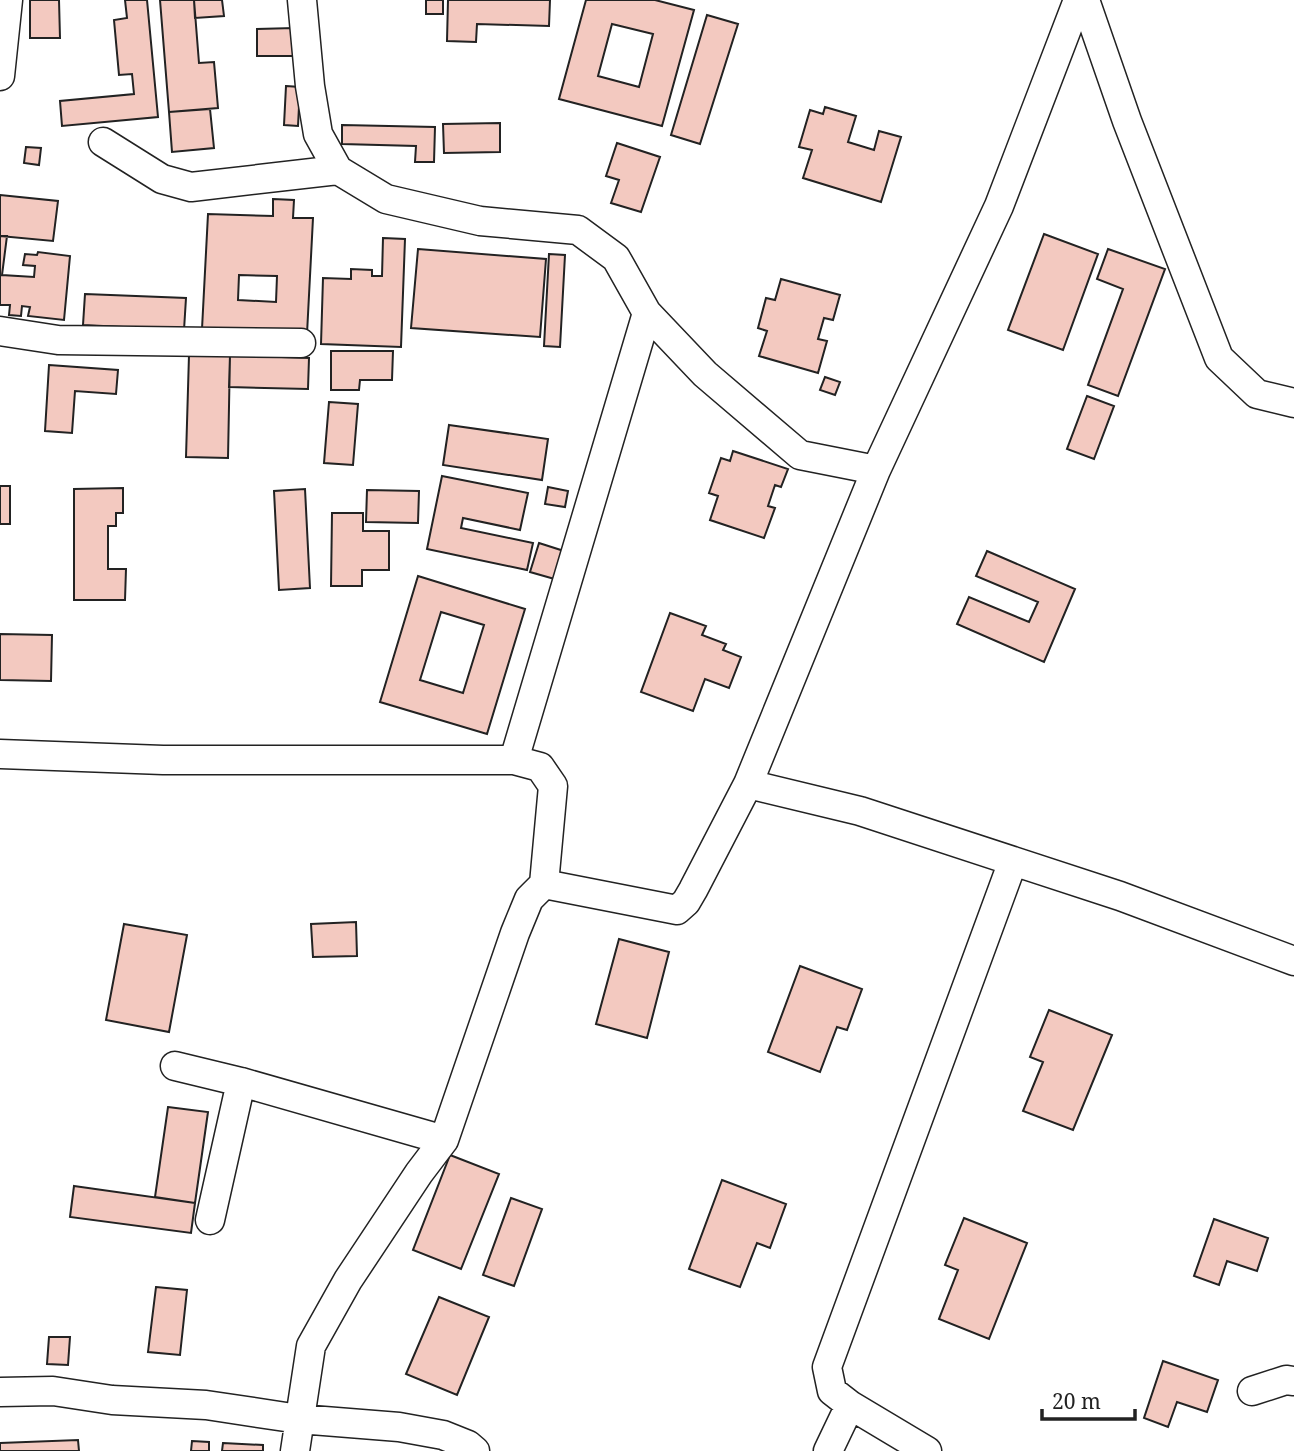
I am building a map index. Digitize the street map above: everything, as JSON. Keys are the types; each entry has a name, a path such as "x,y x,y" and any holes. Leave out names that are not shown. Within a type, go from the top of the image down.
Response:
{"street":[{"path":"0,76 8,0"},
{"path":"302,0 310,86 318,134 338,170 386,199 480,221 578,230 616,258 647,313 705,374 800,455 876,470"},
{"path":"544,884 677,909 694,890 748,784 876,470 999,206 1078,0"},
{"path":"1086,0 1127,121 1219,358 1257,394 1294,403"},
{"path":"103,142 162,179 191,187 338,170"},
{"path":"514,760 647,313"},
{"path":"0,331 58,340 301,343"},
{"path":"0,754 163,760 514,760 540,767 553,786 544,884 529,898 515,933 444,1140 348,1280 311,1346 295,1451"},
{"path":"748,784 860,811 1120,896 1294,961"},
{"path":"927,1451 850,1405 832,1391 827,1367 1013,861"},
{"path":"174,1066 241,1082 444,1140"},
{"path":"210,1220 241,1082"},
{"path":"1252,1391 1286,1380 1294,1381"},
{"path":"0,1392 52,1391 112,1400 206,1405 299,1419 399,1427 443,1435 468,1445 475,1451"},
{"path":"828,1451 850,1405"}],"building":[{"path":"30,0 59,0 60,38 30,38"},
{"path":"125,0 147,0 158,117 62,126 60,101 134,94 132,74 119,75 114,20 127,18"},
{"path":"160,0 194,0 199,63 214,62 218,108 169,112"},
{"path":"194,0 222,0 224,16 195,18"},
{"path":"426,0 443,0 443,14 426,14"},
{"path":"448,0 550,0 549,26 477,24 476,42 447,41"},
{"path":"586,0 655,0 694,10 662,126 559,99","holes":["612,24 653,34 639,87 598,76"]},
{"path":"707,15 738,24 700,144 671,135"},
{"path":"294,28 294,56 257,56 257,29"},
{"path":"286,86 300,87 298,126 284,125"},
{"path":"825,107 856,116 848,142 874,150 879,131 901,137 881,202 803,178 812,150 799,147 810,110 823,114"},
{"path":"210,109 214,148 172,152 169,112"},
{"path":"500,123 500,152 444,153 443,124"},
{"path":"342,125 435,127 434,162 415,162 416,146 342,144"},
{"path":"617,143 660,157 641,212 611,203 619,180 606,176"},
{"path":"26,147 41,148 39,165 24,163"},
{"path":"0,195 58,201 53,241 0,236"},
{"path":"273,199 294,200 293,218 313,218 307,334 202,329 208,214 273,216","holes":["239,275 277,276 276,302 238,300"]},
{"path":"1044,234 1098,254 1063,350 1008,330"},
{"path":"0,236 7,236 2,275 34,277 35,266 23,265 25,254 37,255 38,252 70,256 64,320 28,316 30,307 22,306 21,316 9,315 10,305 0,305"},
{"path":"383,238 405,239 401,347 321,344 323,278 351,279 351,269 372,270 372,276 382,276"},
{"path":"418,249 546,259 540,337 411,328"},
{"path":"1108,249 1165,269 1118,396 1088,385 1123,289 1097,279"},
{"path":"549,254 565,255 560,347 544,346"},
{"path":"781,279 840,295 833,320 824,318 818,339 827,341 818,373 759,356 767,331 758,328 766,298 775,300"},
{"path":"85,294 186,298 184,330 83,325"},
{"path":"331,351 393,351 392,380 360,380 359,390 331,390"},
{"path":"189,355 230,355 228,458 186,457"},
{"path":"230,355 309,358 308,389 229,387"},
{"path":"49,365 118,370 116,394 75,391 72,433 45,431"},
{"path":"825,377 840,382 835,395 820,390"},
{"path":"1087,396 1114,406 1094,459 1067,449"},
{"path":"329,402 358,404 353,465 324,463"},
{"path":"449,425 548,439 542,480 443,465"},
{"path":"733,451 788,469 781,487 775,485 768,506 775,508 764,538 710,520 718,496 709,493 721,458 730,461"},
{"path":"442,476 528,493 520,530 463,518 461,528 533,543 527,570 427,549"},
{"path":"0,486 10,486 10,524 0,524"},
{"path":"548,487 568,491 565,507 545,504"},
{"path":"123,488 123,513 116,513 116,526 108,526 108,569 126,569 125,600 74,600 74,489"},
{"path":"305,489 310,588 279,590 274,491"},
{"path":"367,490 419,491 418,523 366,522"},
{"path":"332,513 363,513 363,531 389,531 389,570 362,570 362,586 331,586"},
{"path":"539,543 567,552 558,580 530,572"},
{"path":"987,551 1075,589 1044,662 957,624 969,597 1029,622 1038,602 976,576"},
{"path":"418,576 525,609 487,734 380,702","holes":["441,612 484,625 463,693 420,680"]},
{"path":"670,613 706,626 702,635 726,644 723,650 741,657 729,688 705,679 693,711 641,692"},
{"path":"0,634 52,635 51,681 0,680"},
{"path":"356,922 357,956 313,957 311,924"},
{"path":"124,924 187,935 169,1032 106,1020"},
{"path":"619,939 669,952 647,1038 596,1024"},
{"path":"800,966 862,989 847,1030 837,1027 820,1072 768,1052"},
{"path":"1049,1010 1112,1035 1073,1130 1023,1111 1043,1062 1030,1057"},
{"path":"168,1107 208,1112 195,1203 155,1197"},
{"path":"450,1155 499,1174 461,1269 413,1250"},
{"path":"722,1180 786,1204 770,1248 757,1243 740,1287 689,1269"},
{"path":"74,1186 195,1203 191,1233 70,1217"},
{"path":"511,1198 542,1209 514,1286 483,1275"},
{"path":"964,1218 1027,1243 989,1339 939,1319 958,1270 945,1265"},
{"path":"1214,1219 1268,1238 1257,1271 1227,1261 1219,1285 1194,1276"},
{"path":"156,1287 187,1290 180,1355 148,1352"},
{"path":"439,1297 489,1317 457,1395 406,1374"},
{"path":"49,1337 70,1337 68,1365 47,1364"},
{"path":"1163,1361 1218,1380 1207,1412 1177,1402 1168,1427 1144,1418"},
{"path":"78,1440 79,1451 0,1451 0,1443"},
{"path":"192,1441 209,1442 209,1451 191,1451"},
{"path":"223,1443 263,1445 263,1451 222,1451"}]}
